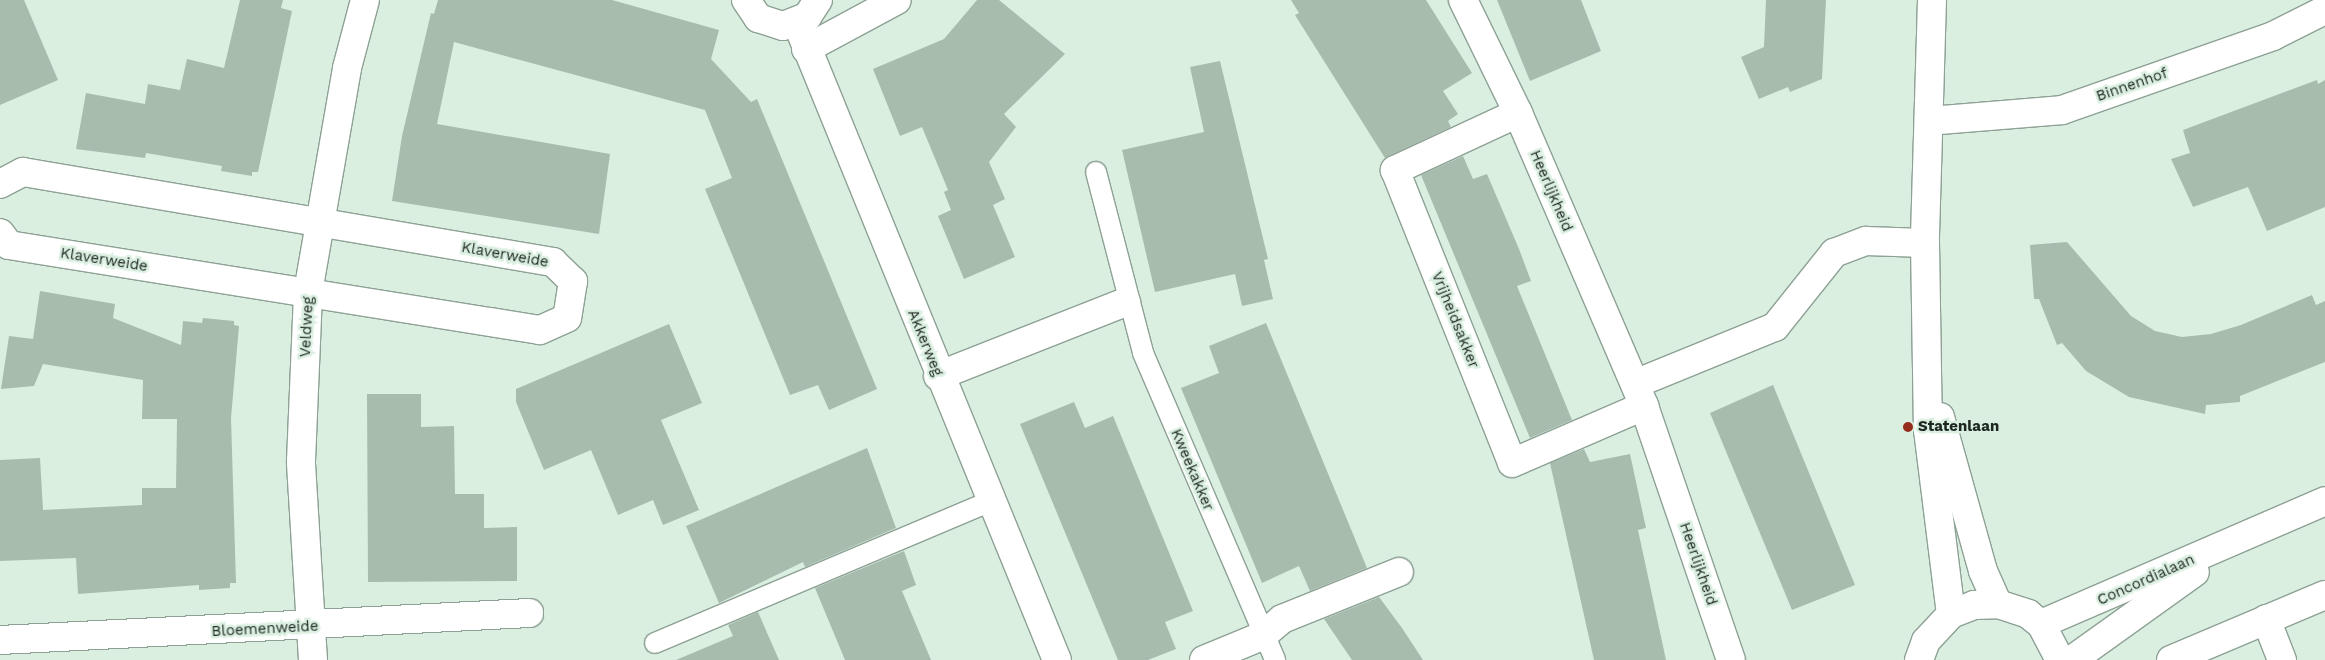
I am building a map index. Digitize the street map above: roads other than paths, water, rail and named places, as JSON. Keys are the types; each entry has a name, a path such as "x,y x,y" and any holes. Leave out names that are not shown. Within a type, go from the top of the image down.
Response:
{"street":[{"name":"Veldweg","path":"313,660 308,627 300,460 308,292 347,68 365,0"},
{"path":"746,0 758,18 770,25 797,24 807,17 818,0"},
{"path":"806,49 897,0"},
{"name":"Heerlijkheid","path":"1463,0 1518,113 1639,395 1731,660"},
{"path":"1932,0 1925,243 1930,378 1928,430 1951,614"},
{"name":"Binnenhof","path":"1929,121 2062,110 2273,36 2325,10"},
{"name":"Akkerweg","path":"797,24 938,376 1057,660"},
{"name":"Vrijheidsakker","path":"1518,113 1395,170 1512,462 1639,395"},
{"name":"Klaverweide","path":"0,184 23,172 554,262 573,280 567,318 540,330 9,245 0,234"},
{"path":"1639,395 1776,327 1834,253 1866,241 1925,243"},
{"path":"938,376 1126,302"},
{"path":"1930,378 1965,513 1998,604"},
{"name":"Concordialaan","path":"2041,624 2078,611 2325,501"},
{"name":"Concordialaan","path":"2072,660 2250,533"},
{"path":"1204,660 1262,636 1282,620 1399,572"},
{"path":"2171,660 2325,595"},
{"path":"1919,660 1926,641 1951,614 1974,605 1998,604 2028,614 2041,624 2060,660"},
{"name":"Bloemenweide","path":"0,640 308,627 529,613"},
{"path":"2266,620 2282,660"}],"lane":[{"name":"Kweekakker","path":"1096,172 1126,302 1143,353 1262,636 1276,660"},
{"path":"655,643 991,501"}],"place":[{"name":"Statenlaan","path":"1908,427"}]}
